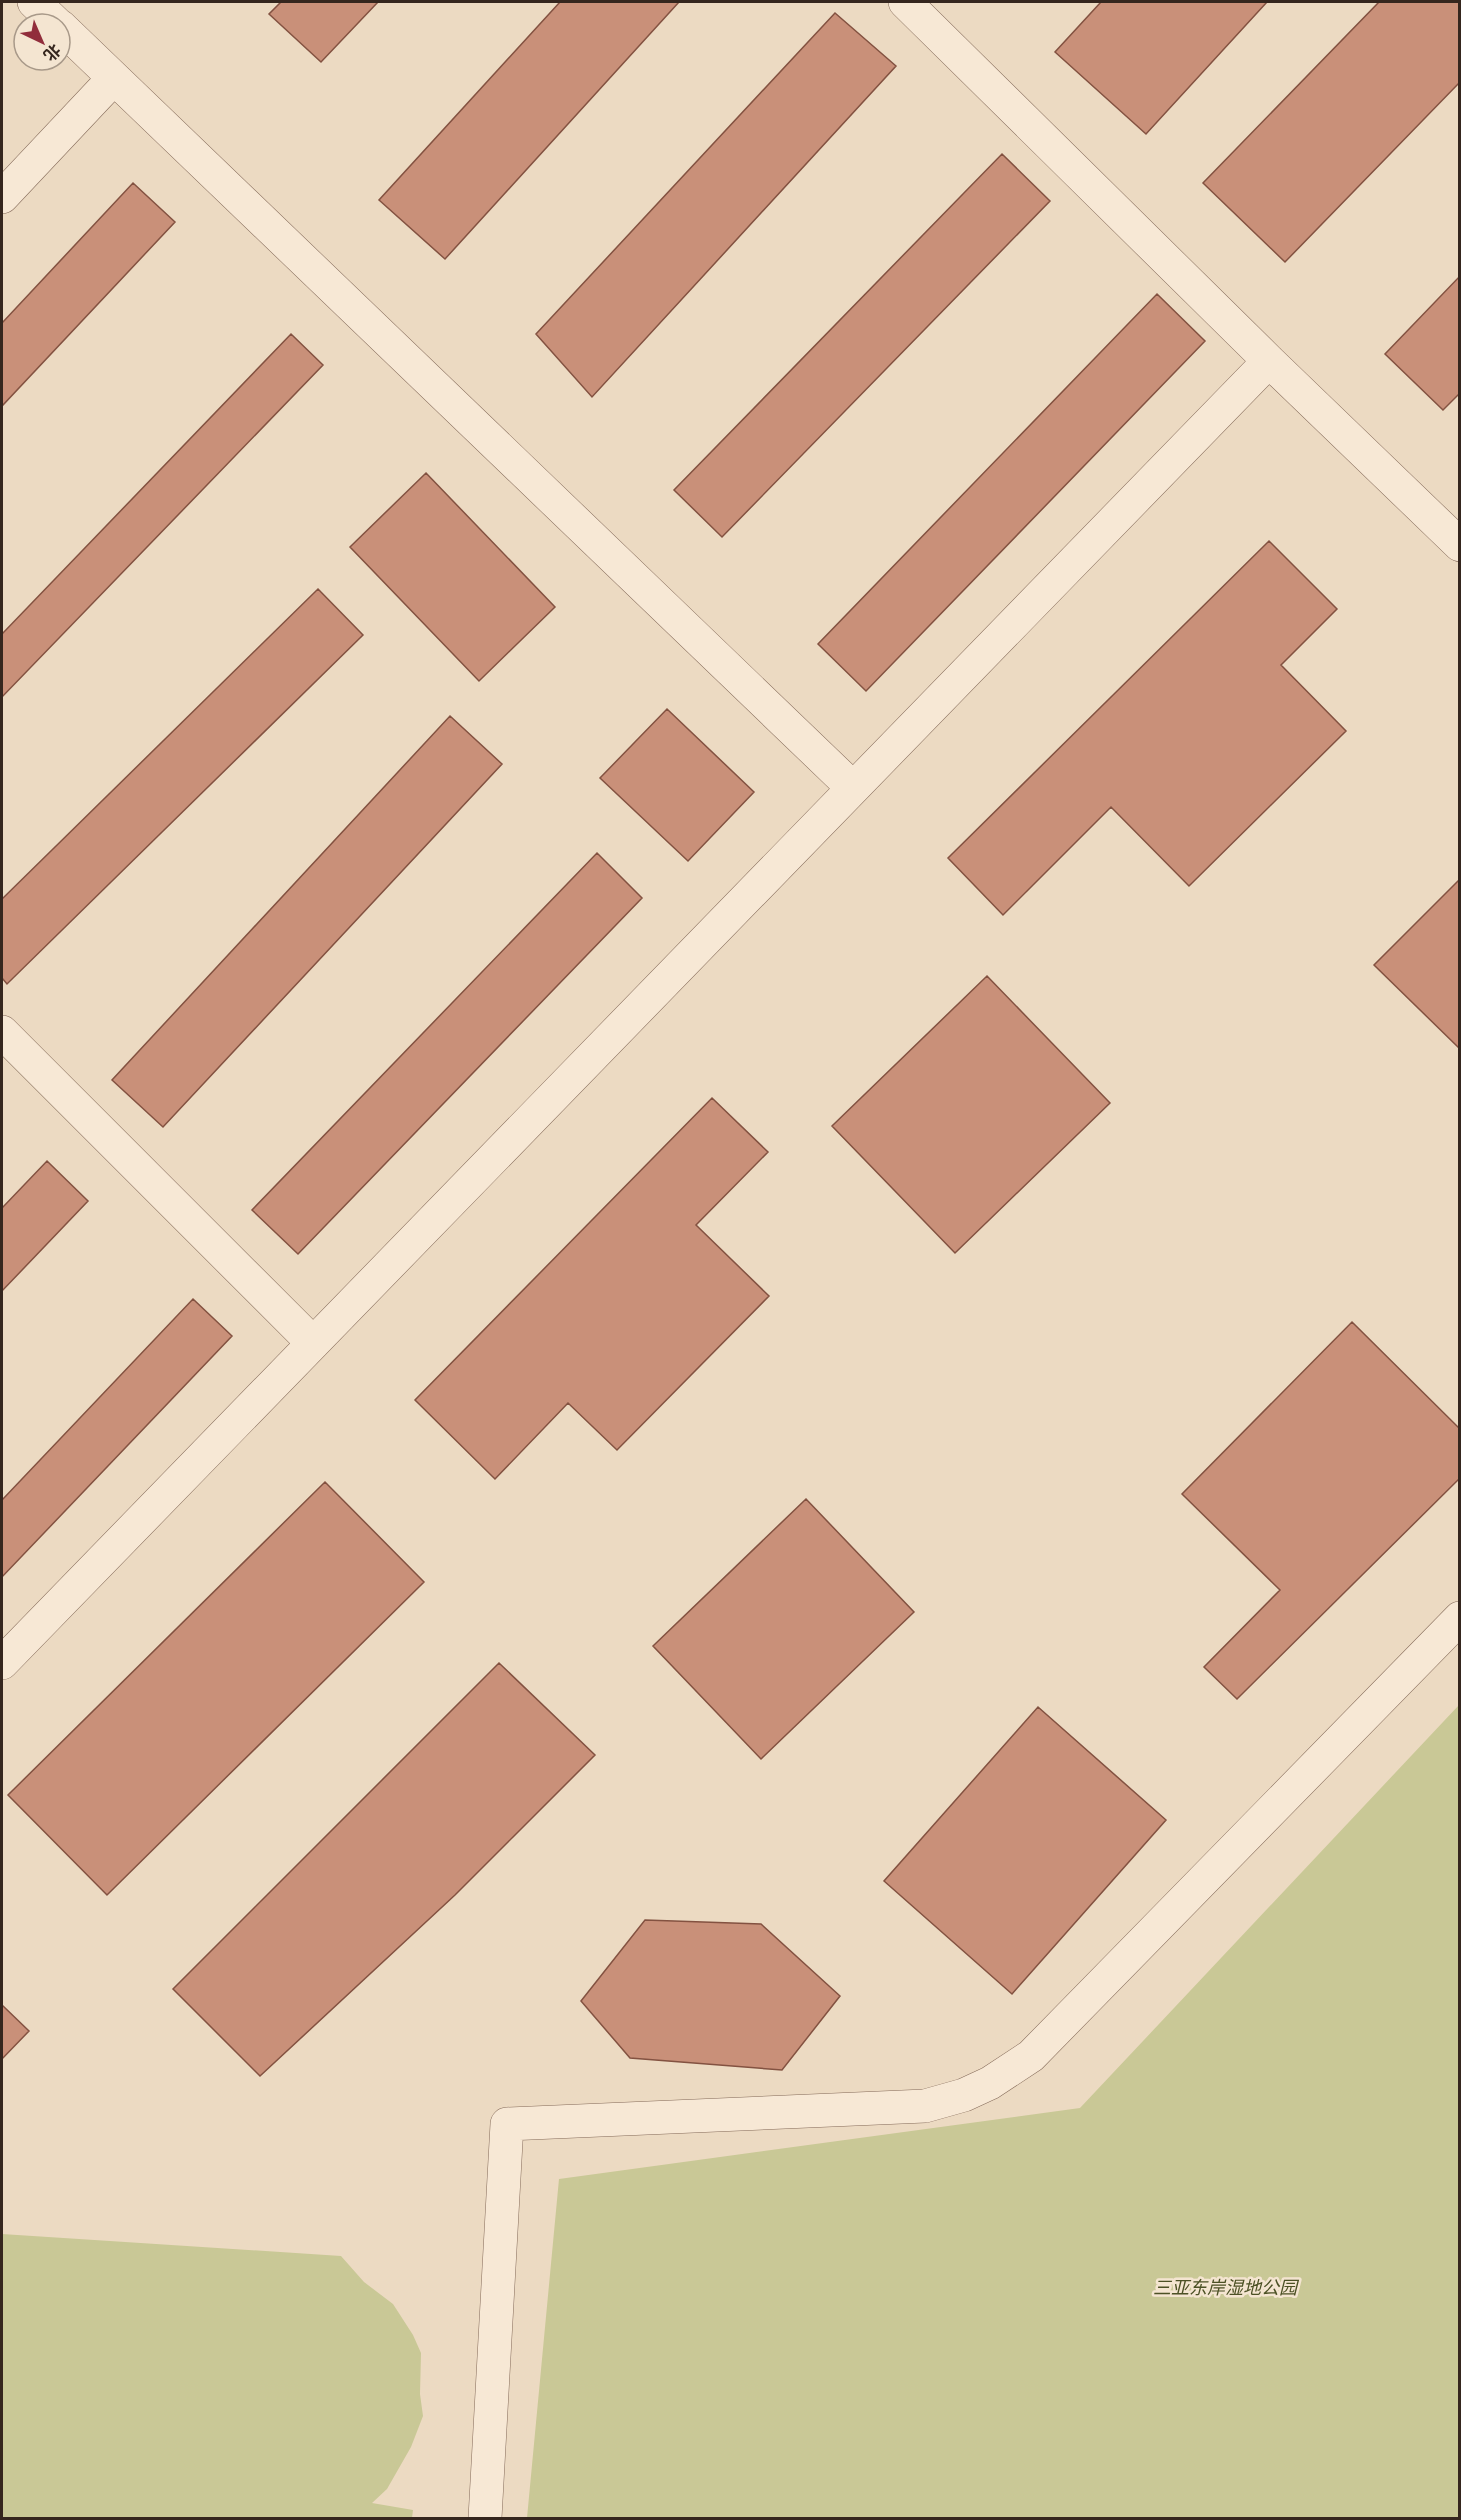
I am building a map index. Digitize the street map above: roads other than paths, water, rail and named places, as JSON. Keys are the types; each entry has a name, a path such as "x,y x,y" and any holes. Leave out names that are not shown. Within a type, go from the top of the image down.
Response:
{"street":[{"path":"905,2 1460,546"},
{"path":"72,38 853,788"},
{"path":"2,197 114,78"},
{"path":"2,1663 1269,361"},
{"path":"2,1032 313,1343"},
{"path":"485,2518 507,2124 925,2106 964,2095 990,2083 1031,2056 1460,1618"}],"park label":[{"name":"三亚东岸湿地公园","path":"1225,2288"}]}
